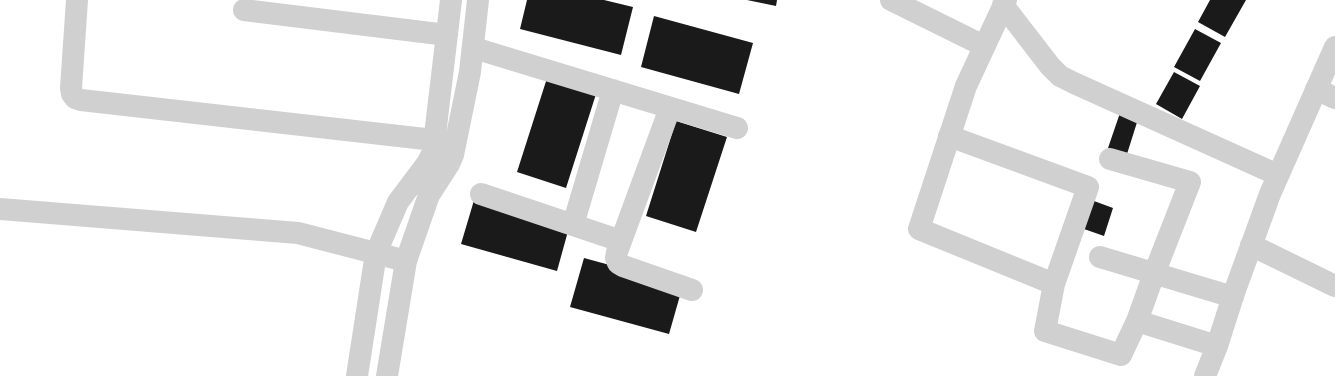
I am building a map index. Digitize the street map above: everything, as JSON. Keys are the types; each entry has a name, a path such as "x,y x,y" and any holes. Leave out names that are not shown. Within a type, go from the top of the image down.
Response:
{"street":[{"path":"77,0 71,88 72,94 75,98 81,100 434,140"},
{"path":"358,376 376,253 398,202 428,162 432,152 451,0"},
{"path":"387,376 406,261 429,195 454,155 474,48 478,0"},
{"path":"891,0 984,46"},
{"path":"1054,284 919,229 966,86 1004,3 1050,66 1060,76 1278,175"},
{"path":"244,10 447,35"},
{"path":"1205,376 1217,346 1251,245 1278,175 1326,94 1335,46"},
{"path":"474,48 737,128"},
{"path":"573,225 613,90"},
{"path":"670,108 616,258 618,263 623,266 692,290"},
{"path":"949,136 1088,187 1054,284 1045,331 1121,355 1137,321 1190,182 1110,159"},
{"path":"481,194 621,241"},
{"path":"0,209 298,233 406,261"},
{"path":"1251,245 1335,286"},
{"path":"1100,257 1233,297"},
{"path":"1137,321 1217,346"}],"building":[{"path":"527,0 604,0 633,7 621,55 520,29"},
{"path":"747,0 777,0 776,6"},
{"path":"1210,0 1246,0 1225,37 1198,22"},
{"path":"654,16 753,43 739,94 641,67"},
{"path":"1195,29 1221,43 1200,81 1174,67"},
{"path":"1174,72 1200,86 1182,119 1156,104"},
{"path":"548,75 597,91 566,188 517,172"},
{"path":"1121,110 1139,116 1127,154 1108,148"},
{"path":"676,121 727,137 696,232 646,216"},
{"path":"475,197 570,224 557,271 461,244"},
{"path":"1094,201 1113,208 1104,236 1084,229"},
{"path":"584,258 683,285 669,334 570,307"}]}
